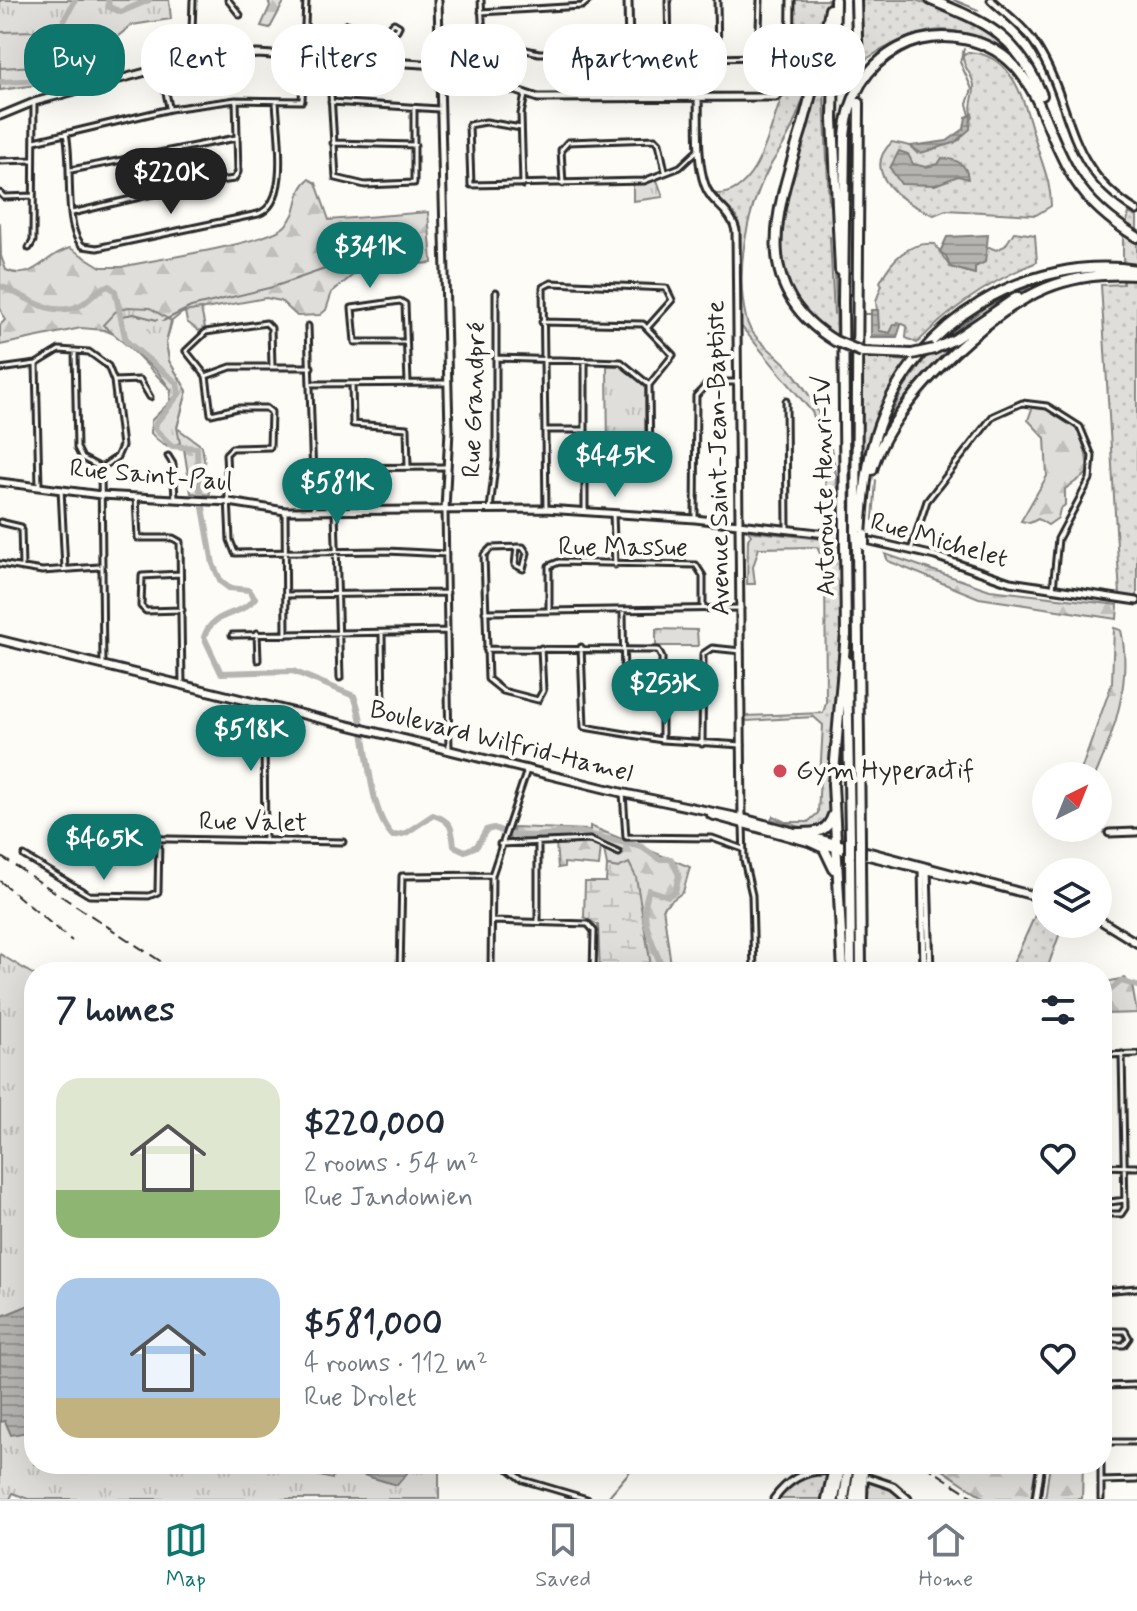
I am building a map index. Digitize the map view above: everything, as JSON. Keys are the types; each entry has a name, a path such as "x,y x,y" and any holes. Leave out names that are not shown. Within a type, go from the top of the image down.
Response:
{"highway":[{"name":"Autoroute Henri-IV","path":"833,0 834,163 843,304 850,838 855,857 860,962"},
{"path":"833,0 818,68 777,214 775,245 779,270 792,299 812,325 835,341 862,352 912,354 934,349 1043,284 1088,273 1137,273"},
{"path":"856,0 857,24"},
{"path":"931,0 983,21 1021,55 1077,177 1119,225"},
{"path":"843,304 848,111 857,89 875,65 898,48 918,40 940,37 967,39 996,50 1013,63 1037,94 1074,179 1091,202 1137,237"},
{"name":"Autoroute Henri-IV","path":"851,962 855,857 860,841 859,103"},
{"path":"861,533 871,451 897,387 916,359 941,332 995,294 1025,281 1066,271 1106,268 1137,273"},
{"path":"861,533 868,488 880,446 897,415 926,381 1005,312 1029,296 1089,276 1137,273"},
{"path":"842,962 833,814 846,633"},
{"path":"798,833 821,831 833,814"},
{"path":"811,842 825,849 836,873"},
{"path":"827,1499 833,1474"},
{"path":"834,1499 835,1474"},
{"path":"844,1499 848,1474"},
{"path":"854,1499 859,1474"},
{"path":"861,1474 862,1499"}],"main road":[{"name":"Boulevard Wilfrid-Hamel","path":"0,640 798,833 1032,895"},
{"name":"Boulevard Wilfrid-Hamel","path":"743,821 811,842 836,845"},
{"name":"Boulevard Wilfrid-Hamel","path":"925,867 938,874 992,884"},
{"path":"1112,928 1137,943"}],"street":[{"path":"192,24 193,0"},
{"path":"228,0 240,15"},
{"path":"305,24 306,0"},
{"path":"438,0 438,24"},
{"path":"481,0 482,24"},
{"path":"628,0 628,24"},
{"path":"668,0 668,24"},
{"path":"717,0 717,24"},
{"path":"727,57 759,55 760,0"},
{"path":"527,95 765,98 784,92 792,65 791,0"},
{"path":"993,1 1025,32 1041,55 1081,155 1107,187 1137,211"},
{"path":"481,12 588,2"},
{"path":"0,116 34,102 141,73"},
{"path":"167,96 170,109"},
{"path":"35,141 170,109 236,100 304,99 304,96"},
{"path":"331,96 336,178 365,185 414,183 414,108"},
{"path":"440,96 447,383 445,510 449,750"},
{"path":"523,185 521,128 525,96"},
{"name":"Avenue Saint-Jean-Baptiste","path":"698,98 705,186 730,215 736,230 743,849 752,895 754,962"},
{"path":"72,213 191,185 234,179 238,172 236,100"},
{"path":"66,134 74,236 90,248 264,212 274,203 279,189 276,101"},
{"path":"29,248 33,241 34,102"},
{"path":"331,102 441,109"},
{"path":"521,128 486,122 469,125 469,178 474,186 644,181 680,167 701,148"},
{"path":"71,170 238,138"},
{"path":"563,184 561,150 569,142 655,139 666,172"},
{"path":"333,143 415,145"},
{"path":"0,161 32,160"},
{"path":"0,193 4,197 33,196"},
{"path":"546,509 543,291 548,283 666,288 672,300 648,327"},
{"name":"Rue Grandpré","path":"490,509 496,457 496,292"},
{"path":"406,342 355,342 352,308 402,301 406,307 408,383"},
{"path":"542,322 643,324 673,355 649,385 650,468 639,474 587,473"},
{"path":"272,367 271,326 206,332 187,348 187,353 206,376 211,414 237,408 266,408 271,412 270,447 228,451 230,540 235,553 446,554"},
{"path":"308,326 314,511"},
{"path":"0,369 36,364 56,350 96,356 108,366 114,381 122,446 117,457 101,468"},
{"path":"75,351 77,448 82,458 101,468"},
{"path":"496,358 621,362 649,385"},
{"path":"585,360 585,512"},
{"path":"36,364 39,486"},
{"path":"206,376 231,367 311,367"},
{"path":"114,381 140,380 150,397"},
{"path":"695,519 696,396 709,382 737,382"},
{"path":"312,384 447,383"},
{"path":"352,384 353,424 407,428 408,467"},
{"path":"786,401 787,529"},
{"path":"911,550 927,501 993,416 1022,403 1047,406 1080,427 1092,456 1090,479 1058,539 1053,589"},
{"path":"545,430 586,430"},
{"path":"168,456 173,464 175,498"},
{"path":"313,468 448,466"},
{"path":"101,468 103,665"},
{"name":"Rue Saint-Paul","path":"0,482 101,495 229,502 285,511 490,509"},
{"path":"61,489 65,570"},
{"path":"136,497 137,537 178,540 182,685"},
{"name":"Rue Michelet","path":"490,509 546,509 695,519 787,529 911,550 1010,582 1137,601"},
{"path":"285,511 286,635"},
{"path":"335,511 340,678"},
{"path":"613,514 615,565"},
{"path":"0,522 21,527 22,568"},
{"path":"517,547 515,565 523,569 527,563 527,551 517,547 491,548 485,552 486,649 491,683 534,700 540,698 543,691 541,648"},
{"name":"Rue Massue","path":"549,611 551,563 696,565 703,576 703,608"},
{"path":"0,564 65,570 101,567"},
{"path":"180,574 142,576 140,604 146,611 182,610"},
{"path":"287,595 447,593"},
{"path":"485,612 741,608"},
{"path":"623,610 626,694 662,698"},
{"path":"232,635 447,631"},
{"path":"257,633 258,660"},
{"path":"382,633 383,713"},
{"path":"486,649 581,647 660,652 662,740"},
{"path":"581,647 584,727 662,740 742,745"},
{"path":"702,744 703,654 712,648 741,651"},
{"path":"265,841 264,740 269,707"},
{"path":"491,962 492,875 527,769"},
{"path":"623,793 626,837 712,838 728,847 743,849"},
{"path":"1112,833 1137,832"},
{"name":"Rue Valet","path":"115,838 343,842"},
{"path":"24,856 89,895 149,896 158,892 159,838"},
{"path":"500,844 590,840 619,853"},
{"path":"538,842 538,921"},
{"path":"925,867 930,962"},
{"path":"924,962 925,867"},
{"path":"928,892 933,877 938,874"},
{"path":"400,962 402,876 492,875"},
{"path":"492,921 585,922 592,927 593,962"},
{"path":"1112,1054 1137,1054"},
{"path":"1112,1214 1123,1213 1125,1200 1122,1054"},
{"path":"1112,1166 1137,1167"},
{"path":"1112,1202 1125,1200"},
{"path":"1112,1290 1137,1288"},
{"path":"1112,1331 1125,1331 1129,1338 1124,1345 1112,1345"},
{"path":"1112,1386 1137,1385"},
{"path":"1112,1442 1137,1442"},
{"path":"516,1474 523,1480 587,1499"},
{"path":"774,1499 787,1483 802,1474"},
{"path":"1036,1499 1040,1474"},
{"path":"1101,1474 1101,1499"},
{"path":"869,1478 893,1486 908,1499"},
{"path":"1101,1481 1137,1480"}],"green space":[{"path":"0,0 169,0 171,19 132,25 125,31 125,24 24,24 24,87 0,90"},
{"path":"268,0 285,0 270,28 261,26 270,6"},
{"path":"794,0 828,0 825,24 795,24"},
{"path":"859,0 916,0 979,24 1012,54 971,35 936,30 902,40 865,60 865,24 861,24"},
{"path":"24,31 24,67 0,68 0,32"},
{"path":"968,52 985,55 998,62 1017,86 1051,198 1051,206 1036,215 946,210 934,215 899,195 883,176 880,165 883,154 892,142 910,146 917,153 960,140 973,117 974,85 963,59"},
{"path":"784,96 803,96 790,134 760,186 748,223 742,262 743,300 748,326 803,386 823,424 838,486 840,531 829,530 822,442 812,412 740,325 740,229 737,217 715,194 729,192 741,185 751,173 766,144"},
{"path":"812,96 830,96 837,339 810,315 795,296 781,262 779,240 782,214"},
{"path":"309,179 316,183 329,220 428,212 432,263 363,267 332,292 326,310 320,315 297,316 281,301 266,298 182,313 172,321 166,343 169,361 187,391 177,428 202,446 210,495 191,493 184,449 165,445 151,433 151,421 170,402 171,390 119,336 104,330 81,328 0,345 0,325 5,320 0,308 0,222 1,256 6,270 24,273 70,248 101,267 122,267 234,245 274,233 290,220 301,189"},
{"path":"657,180 663,197 633,201 633,184"},
{"path":"1129,213 1137,217 1137,597 1120,595 1101,285 1123,284 1123,238"},
{"path":"1014,232 1035,235 1037,262 972,296 917,343 906,338 907,326 898,322 890,333 879,331 876,301 882,285 880,282 902,254 917,246 935,244 950,267 974,274 975,266 985,262 983,253 989,247 996,250 1005,246"},
{"path":"1029,287 937,345 984,308"},
{"path":"128,307 150,308 171,321 166,343 169,361 187,391 177,427 180,443 176,445 164,444 151,433 151,421 170,402 171,390 157,371 103,325 115,312"},
{"path":"201,309 205,328 199,331 187,322 185,312"},
{"path":"972,335 911,393 877,443 903,390 925,358"},
{"path":"861,357 908,361 875,424 860,477"},
{"path":"607,366 620,366 645,386 645,449 608,450"},
{"path":"1033,406 1068,420 1081,437 1087,459 1088,473 1065,489 1065,505 1060,509 1058,518 1048,525 1038,519 1030,523 1021,521 1047,476 1045,438 1028,420"},
{"path":"748,531 840,541 840,642 830,815 826,825 812,830 771,819 773,816 785,822 808,822 818,813 823,725 814,717 746,721 745,716 823,713 826,703 825,564 817,547 759,548 753,567 755,584 747,584 748,539 751,535"},
{"path":"885,554 990,590 1118,605 1117,619 979,598 888,561"},
{"path":"1114,628 1121,630 1124,649 1120,705 1101,762 1084,762 1112,683"},
{"path":"656,629 697,630 698,646 656,646"},
{"path":"590,826 690,867 683,892 663,907 671,962 650,962 629,864 618,868 607,866 604,849 618,856 620,851 589,839 534,836 509,841 514,827 590,830"},
{"path":"590,841 601,847 599,866 564,863 564,867 558,868 556,843"},
{"path":"629,863 636,877 650,962 600,962 598,925 584,917 585,882 606,882 607,866 618,868"},
{"path":"1032,922 1032,938 1058,938 1050,962 1014,962"},
{"path":"0,954 24,969 24,1474 439,1474 439,1499 28,1499 13,1493 10,1499 0,1499"},
{"path":"1124,978 1132,985 1137,1013 1112,1014 1112,981"},
{"path":"313,1474 333,1474 332,1479"},
{"path":"811,1474 829,1474 825,1499 778,1499 794,1482"},
{"path":"949,1474 1035,1474 1031,1499 986,1499"},
{"path":"1049,1474 1083,1474 1082,1499 1045,1499"},
{"path":"868,1482 884,1486 903,1499 865,1499"}],"shaded area":[{"path":"971,115 970,129 954,143 921,153 910,146 947,141 964,129 966,117"},
{"path":"899,151 908,154 913,164 926,167 938,164 942,158 955,161 965,169 968,179 958,176 935,185 901,184 890,168"},
{"path":"988,235 985,262 975,267 975,274 950,267 946,256 940,252 947,237"},
{"path":"871,310 878,310 879,331 890,333 894,324 901,325 897,337 871,337"},
{"path":"24,1307 24,1433 11,1435 5,1421 0,1422 0,1317"},
{"path":"363,1474 406,1474 397,1485"}],"waterway":[{"path":"0,82 49,80 57,74 57,66 47,53 75,0"},
{"path":"108,0 109,7 121,12 149,0"},
{"path":"954,0 978,10"},
{"path":"964,49 960,62 972,89 967,104 970,115"},
{"path":"824,96 829,203"},
{"path":"830,237 834,314"},
{"path":"163,321 191,307 273,287 373,254"},
{"path":"0,286 37,304 56,309 82,305 100,289 109,286 115,291 126,341 177,383 179,394 156,423 155,429 172,446 197,448 198,479 213,564 221,582 229,588 249,590 255,598 208,628 204,637 221,673 293,671 354,696 378,808 393,836 406,833 433,815 447,823 454,846 465,851 477,846 486,830 494,828 512,835 578,832 642,847 659,859 671,859 679,875 675,892 668,896 649,890 646,901 648,932 659,962"},
{"path":"122,316 134,314 157,320"},
{"path":"865,314 870,314"},
{"path":"873,520 876,480"},
{"path":"1112,989 1121,981 1137,986"},
{"path":"609,1496 628,1474"}],"railway":[{"path":"0,856 162,962"},
{"path":"0,881 72,941"},
{"path":"938,1474 976,1499"}],"place":[{"name":"Gym Hyperactif","path":"780,771"}]}
